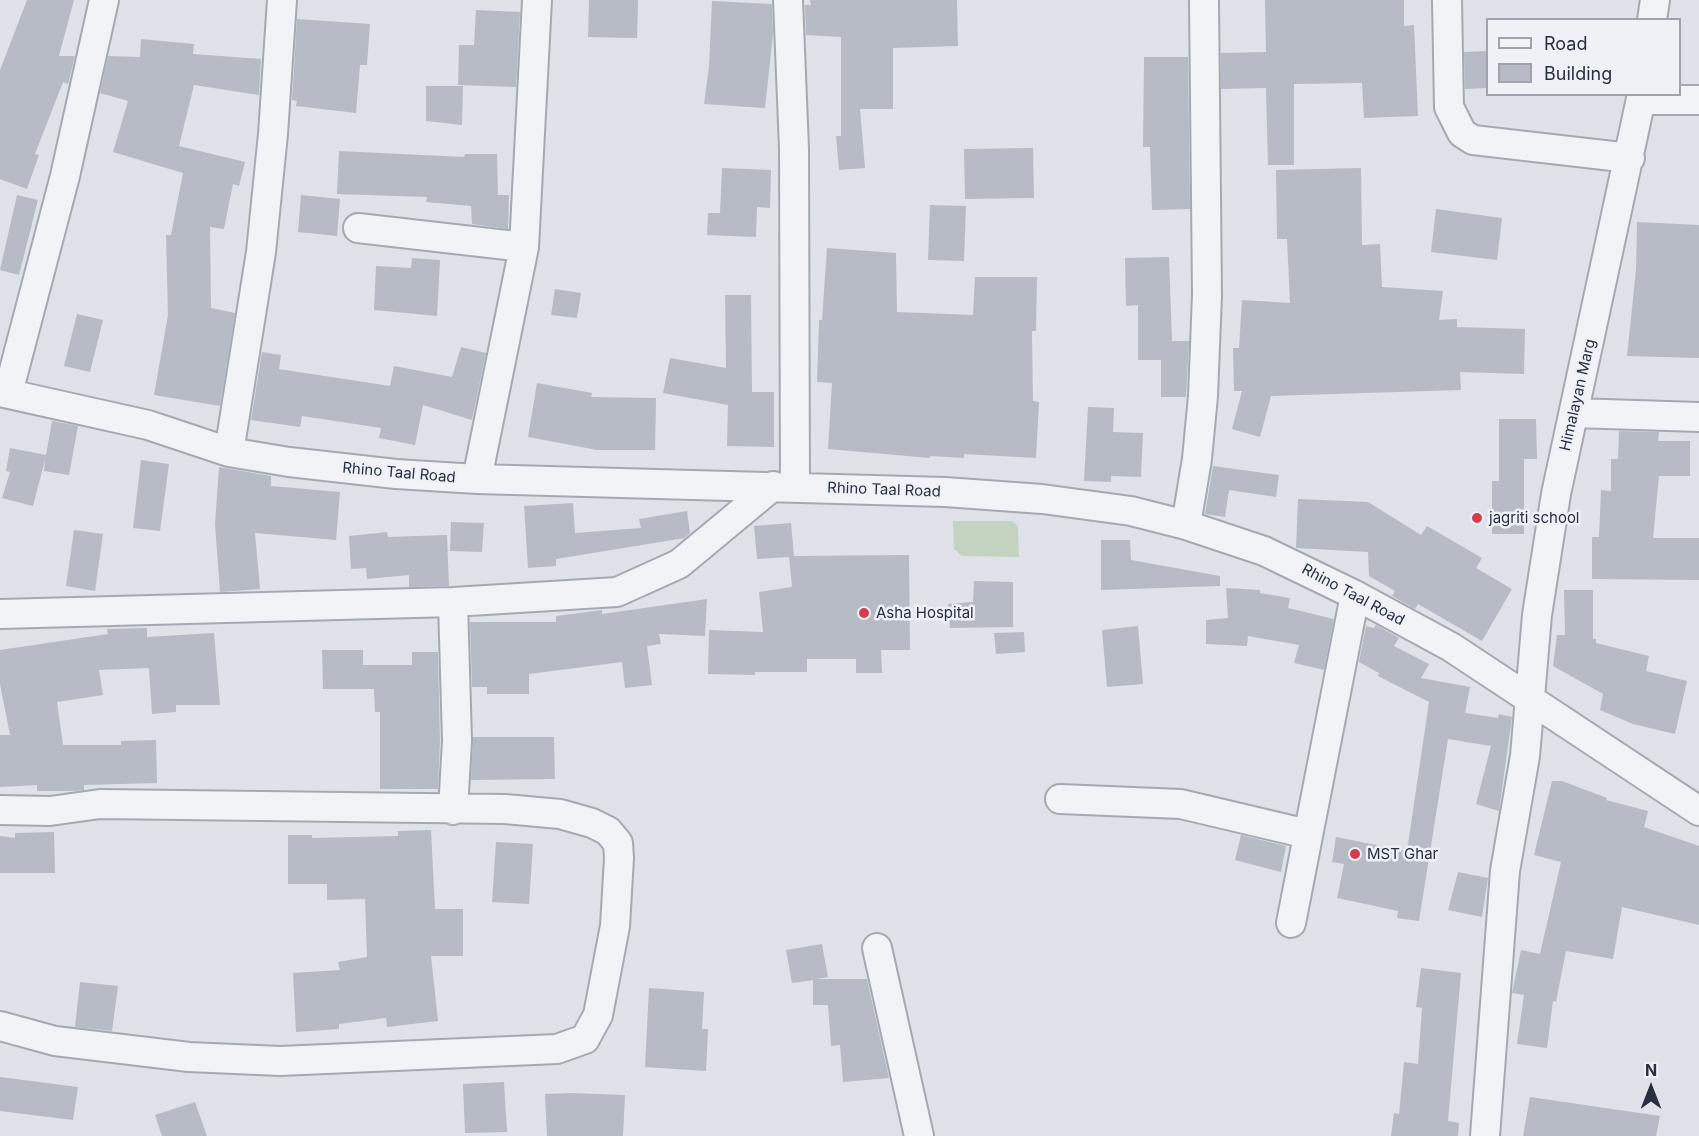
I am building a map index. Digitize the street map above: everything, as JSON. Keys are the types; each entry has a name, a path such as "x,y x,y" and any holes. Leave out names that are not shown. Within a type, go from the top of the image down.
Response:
{"street":[{"path":"4,392 65,176 104,0"},
{"path":"229,452 261,252 273,134 282,0"},
{"path":"477,479 524,247 537,0"},
{"path":"0,614 453,602 617,592 679,564 784,486 794,149 788,0"},
{"path":"1186,525 1197,459 1204,385 1207,295 1204,0"},
{"path":"1447,0 1449,107 1462,133 1473,140 1630,158"},
{"path":"1652,18 1655,0"},
{"path":"1642,97 1699,100"},
{"name":"Himalayan Marg","path":"1485,1136 1504,881 1525,756 1534,636 1556,494 1642,97"},
{"path":"358,228 524,247"},
{"name":"Rhino Taal Road","path":"4,392 147,425 229,452 290,462 477,479 784,486 1042,499 1131,511 1186,525 1264,551 1355,595 1451,647 1625,765 1699,811"},
{"path":"1574,413 1699,417"},
{"path":"1291,922 1355,595"},
{"path":"453,602 457,741 453,810"},
{"path":"1060,799 1181,804 1308,834"},
{"path":"0,810 50,811 100,804 505,809 560,814 592,823 608,831 618,843 620,858 615,926 598,1015 585,1039 557,1049 280,1061 189,1058 55,1041 0,1026"},
{"path":"877,948 919,1136"}],"green space":[{"path":"953,521 1013,521 1018,527 1019,557 962,556 954,549"}],"building":[{"path":"27,0 74,0 59,56 75,56 68,84 63,82 35,154 39,155 27,189 0,179 0,70"},
{"path":"589,0 638,0 637,38 588,37"},
{"path":"810,0 957,0 958,46 893,48 893,109 860,109 865,168 839,170 836,136 841,136 841,37 806,35 805,5 811,5"},
{"path":"1265,0 1404,0 1404,26 1414,25 1418,116 1364,118 1362,83 1294,84 1294,165 1268,165 1266,88 1221,89 1221,53 1266,52"},
{"path":"712,1 772,4 773,34 765,108 704,104 709,66"},
{"path":"476,10 520,12 516,87 458,85 459,45 474,45"},
{"path":"297,19 370,24 367,65 360,65 356,113 296,106 297,101 292,100"},
{"path":"141,39 194,44 193,54 261,59 259,95 194,85 179,146 245,162 239,186 233,184 224,229 210,227 211,308 235,313 220,406 154,395 168,315 166,235 171,235 183,173 113,152 128,101 100,93 108,56 140,57"},
{"path":"1486,51 1486,88 1465,89 1464,52"},
{"path":"1144,57 1188,57 1190,209 1152,210 1150,147 1143,147"},
{"path":"426,86 463,86 462,125 426,121"},
{"path":"1033,148 1034,198 965,199 964,149"},
{"path":"339,151 464,157 465,154 497,154 498,195 509,195 508,229 472,224 471,206 426,202 427,197 337,194"},
{"path":"722,168 771,170 770,208 757,207 756,237 707,235 708,213 720,213"},
{"path":"1361,168 1362,245 1380,244 1382,287 1443,291 1439,320 1457,319 1457,327 1525,329 1524,374 1460,372 1461,390 1271,396 1260,437 1232,429 1242,391 1234,391 1233,348 1239,348 1242,300 1290,303 1287,239 1277,239 1276,170"},
{"path":"17,195 38,200 19,275 0,270"},
{"path":"301,195 340,199 337,236 298,232"},
{"path":"930,205 966,206 964,261 928,260"},
{"path":"1436,209 1502,218 1497,260 1431,252"},
{"path":"1637,222 1699,225 1699,358 1627,356 1636,270"},
{"path":"827,248 896,253 897,312 973,315 975,277 1037,277 1036,331 1032,331 1033,401 1039,402 1036,458 964,454 964,458 930,456 930,458 828,449 832,383 817,382 819,320 822,320"},
{"path":"1169,257 1172,341 1189,341 1186,397 1161,397 1161,360 1138,360 1138,305 1126,306 1125,258"},
{"path":"412,258 440,260 437,316 374,310 376,266 411,268"},
{"path":"555,289 581,293 577,318 551,315"},
{"path":"725,295 751,295 752,392 774,392 774,447 727,446 728,405 663,393 670,358 726,368"},
{"path":"77,314 103,320 90,372 64,366"},
{"path":"461,347 486,353 472,420 423,405 415,445 379,438 381,428 302,416 300,427 251,420 262,352 281,355 279,369 390,386 394,366 452,377"},
{"path":"537,383 592,393 591,397 656,398 655,450 597,450 528,437"},
{"path":"1088,407 1114,408 1113,432 1143,433 1141,477 1111,476 1111,482 1084,481"},
{"path":"1499,419 1536,419 1537,459 1524,459 1524,534 1492,534 1492,481 1499,481"},
{"path":"52,421 78,426 69,475 44,471 45,460 33,506 2,498 10,472 6,471 10,448 46,455"},
{"path":"1619,431 1659,432 1658,441 1690,441 1690,476 1659,476 1653,538 1699,538 1699,580 1592,579 1592,537 1599,537 1601,490 1611,491 1611,459 1618,459"},
{"path":"141,460 169,464 160,531 133,528"},
{"path":"1213,466 1279,475 1276,497 1229,490 1225,517 1205,514"},
{"path":"219,467 271,476 271,486 340,492 336,540 255,533 260,589 220,592 215,524"},
{"path":"1298,499 1368,502 1421,535 1427,526 1482,558 1476,568 1512,589 1482,641 1418,604 1415,609 1392,596 1395,591 1369,576 1368,552 1296,548"},
{"path":"573,503 575,533 641,528 639,519 687,511 690,533 685,538 556,559 556,566 528,568 524,506"},
{"path":"451,522 484,523 482,552 450,551"},
{"path":"791,523 794,556 909,555 910,650 881,650 882,673 856,673 856,659 807,659 807,672 755,672 755,675 708,674 709,630 763,632 759,592 792,587 789,557 757,559 754,526"},
{"path":"74,530 103,534 95,591 66,586"},
{"path":"387,532 388,537 447,535 449,586 409,587 409,575 367,579 366,568 351,569 349,536"},
{"path":"1101,540 1130,540 1131,560 1220,576 1220,586 1101,590"},
{"path":"974,581 1013,582 1013,627 950,628 948,604 973,602"},
{"path":"1226,588 1260,590 1260,593 1290,598 1288,608 1334,619 1324,670 1294,663 1299,645 1248,636 1247,646 1206,644 1206,620 1228,618"},
{"path":"1564,590 1593,590 1593,639 1596,639 1596,643 1649,656 1646,671 1687,681 1675,734 1633,724 1600,710 1603,694 1553,666 1557,635 1565,635"},
{"path":"707,599 705,636 659,634 661,644 647,646 652,685 625,688 622,662 529,674 529,694 487,694 487,687 472,687 470,622 556,622 556,616 602,610 602,614"},
{"path":"1376,625 1399,638 1394,646 1429,664 1421,678 1470,687 1465,713 1498,718 1499,714 1512,717 1499,811 1476,804 1491,746 1448,739 1419,921 1397,918 1398,911 1337,898 1344,864 1332,862 1336,837 1407,851 1429,702 1378,676 1379,673 1359,662 1366,626 1374,628"},
{"path":"1138,626 1143,684 1107,687 1102,630"},
{"path":"147,628 147,637 214,633 220,705 176,705 176,712 152,714 149,668 99,670 103,695 57,702 63,745 121,745 121,741 156,740 157,783 84,785 84,790 75,791 37,791 37,785 0,787 0,735 10,735 0,684 0,650 108,634 107,629"},
{"path":"1024,632 1025,652 996,654 994,633"},
{"path":"322,650 363,650 363,665 412,665 412,652 438,652 440,741 438,789 380,789 380,712 375,712 374,689 323,689"},
{"path":"473,737 554,737 555,779 471,780"},
{"path":"1552,781 1562,781 1607,798 1606,800 1648,811 1644,827 1699,846 1699,925 1622,907 1613,959 1566,951 1556,1002 1553,1001 1547,1048 1517,1044 1524,995 1512,993 1521,950 1540,954 1561,862 1534,855"},
{"path":"431,830 435,909 463,909 463,956 431,956 438,1021 387,1027 386,1018 339,1024 339,1029 296,1032 293,973 340,970 338,962 367,957 365,899 327,900 327,884 288,884 288,835 312,835 312,838 398,836 398,831"},
{"path":"54,832 55,873 0,873 0,836 15,838 15,833"},
{"path":"1241,835 1286,846 1281,872 1235,860"},
{"path":"496,842 533,844 529,904 492,902"},
{"path":"1458,872 1488,878 1482,917 1448,910"},
{"path":"822,944 828,977 817,979 867,979 889,1078 843,1082 840,1045 831,1046 828,1005 813,1005 813,980 792,983 786,950"},
{"path":"1421,968 1461,973 1448,1121 1459,1123 1458,1136 1391,1136 1394,1113 1399,1114 1404,1062 1418,1064 1422,1008 1416,1007"},
{"path":"80,982 118,986 112,1031 75,1027"},
{"path":"649,988 704,992 702,1029 708,1029 706,1071 645,1067"},
{"path":"0,1077 78,1087 73,1120 0,1111"},
{"path":"504,1082 507,1132 465,1133 463,1084"},
{"path":"545,1094 625,1095 623,1136 547,1136"},
{"path":"1530,1097 1660,1116 1656,1136 1523,1136"},
{"path":"195,1102 207,1136 162,1136 155,1115"}],"place":[{"name":"jagriti school","path":"1477,518"},
{"name":"Asha Hospital","path":"864,613"},
{"name":"MST Ghar","path":"1355,854"}]}
